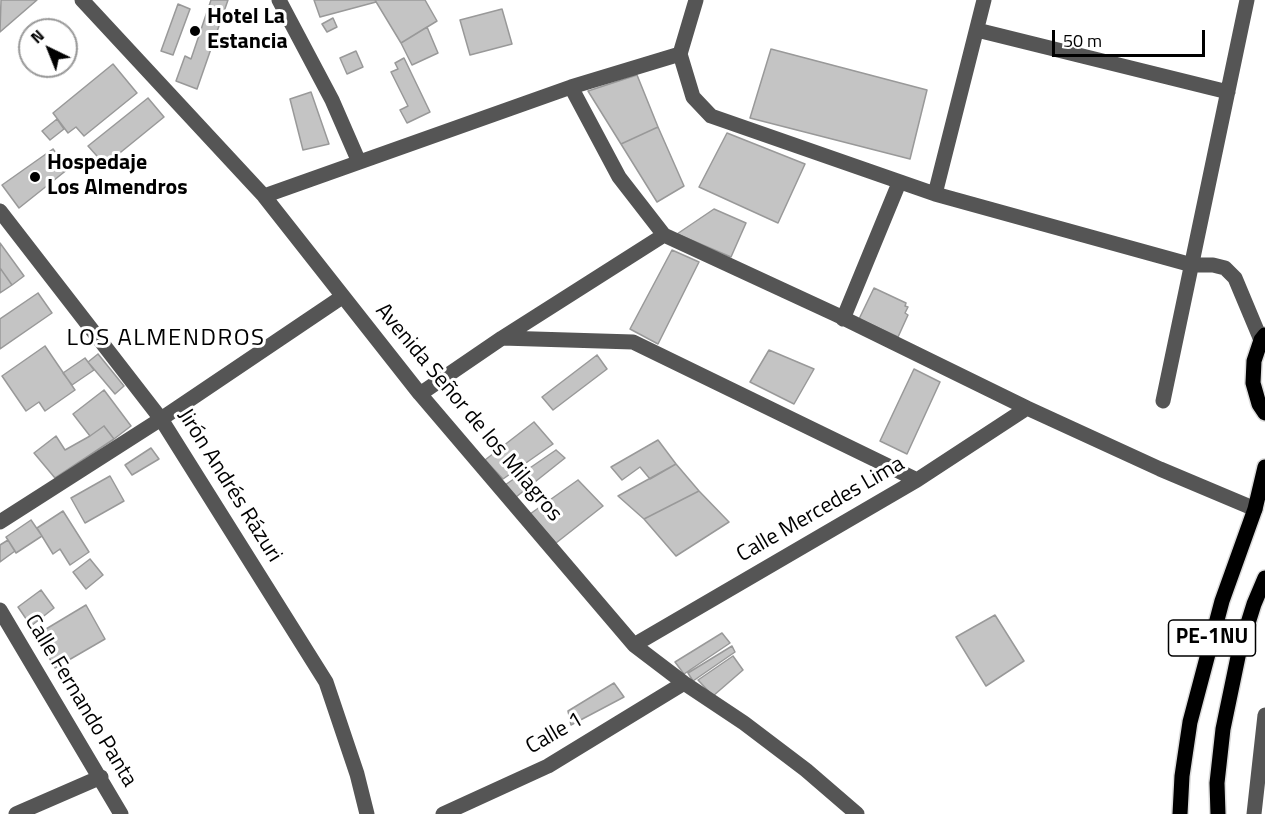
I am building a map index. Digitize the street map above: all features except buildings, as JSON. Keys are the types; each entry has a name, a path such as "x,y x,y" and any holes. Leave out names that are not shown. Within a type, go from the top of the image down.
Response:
{"main road":[{"path":"1263,338 1254,361 1253,383 1265,424"},
{"name":"PE-1NU","path":"1180,814 1182,776 1190,722 1222,601 1254,509 1265,467"},
{"name":"PE-1NU","path":"1218,814 1217,783 1223,729 1239,652 1265,578"}],"street":[{"name":"Avenida Señor de los Milagros","path":"82,0 264,196 420,394 634,645 684,683 744,723 806,770 857,814"},
{"path":"279,0 332,100 359,162"},
{"path":"696,0 680,54 693,97 711,116 935,194 1192,264 1225,268 1234,278 1263,338"},
{"path":"935,194 984,0"},
{"path":"1163,401 1247,0"},
{"path":"976,30 1228,92"},
{"path":"264,196 571,87 680,54"},
{"path":"571,87 619,177 664,235 1027,408 1254,509"},
{"path":"843,319 899,183"},
{"name":"Jirón Andrés Rázuri","path":"0,212 161,419 326,682 357,774 367,814"},
{"path":"420,394 502,338 664,235"},
{"path":"0,522 161,419 342,297"},
{"path":"502,338 633,342 917,480"},
{"name":"Calle Mercedes Lima","path":"634,645 917,480 1027,408"},
{"name":"Calle Fernando Panta","path":"0,610 122,814"},
{"name":"Calle 1","path":"442,814 549,766 684,683"},
{"path":"1254,814 1265,715"},
{"path":"16,814 101,777"}],"place":[{"name":"Hotel La Estancia","path":"195,31"},
{"name":"Hospedaje Los Almendros","path":"35,177"}],"district":[{"name":"LOS ALMENDROS","path":"166,339"}]}
